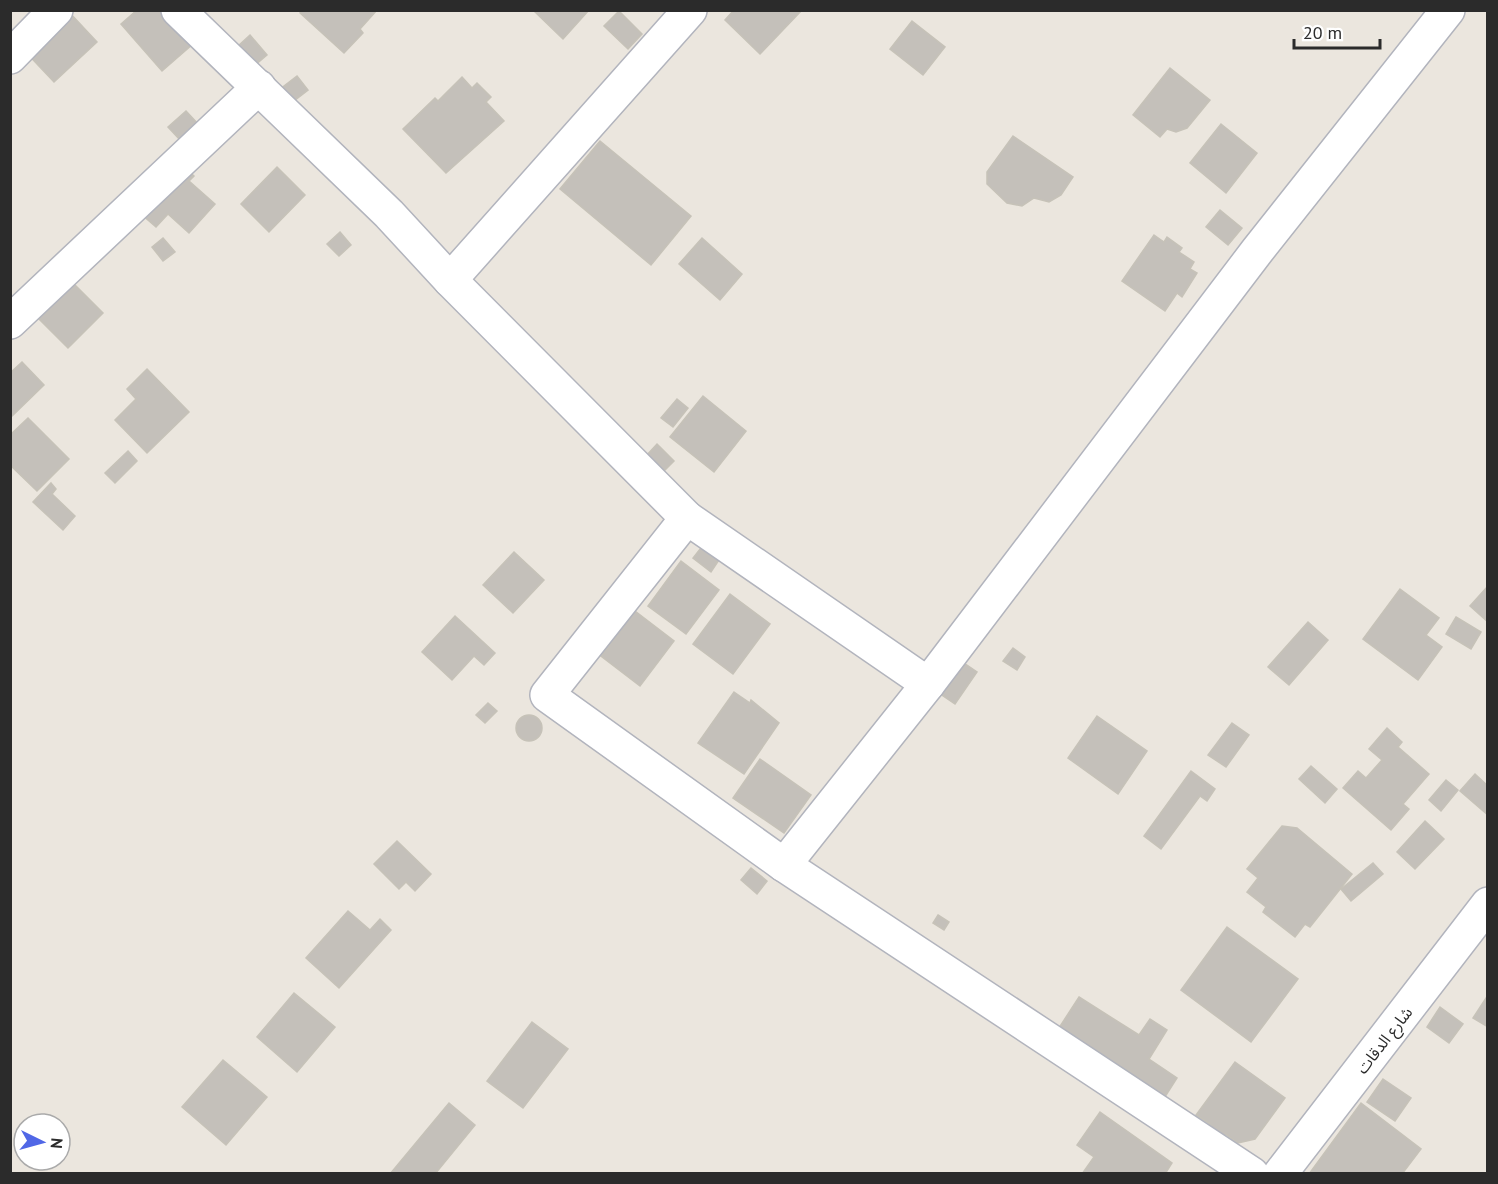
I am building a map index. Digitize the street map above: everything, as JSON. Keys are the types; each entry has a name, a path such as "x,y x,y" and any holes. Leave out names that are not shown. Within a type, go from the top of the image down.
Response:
{"street":[{"path":"10,57 56,10"},
{"path":"178,10 389,214 450,280 687,518 928,684"},
{"path":"450,280 690,10"},
{"path":"784,865 928,684 1257,251 1448,10"},
{"path":"10,322 259,87"},
{"path":"687,518 547,695 784,865 1252,1173"},
{"name":"شارع الدقات","path":"1280,1173 1488,904"}],"building":[{"path":"137,10 163,10 193,44 162,71 121,24"},
{"path":"302,10 377,10 360,29 363,33 344,53 300,13"},
{"path":"533,10 589,10 563,39"},
{"path":"734,10 802,10 760,54 725,20"},
{"path":"68,11 97,42 54,82 22,48"},
{"path":"619,11 642,34 628,49 604,26"},
{"path":"912,21 945,47 923,75 890,49"},
{"path":"250,35 267,55 254,66 238,46"},
{"path":"1170,68 1210,100 1187,128 1176,132 1167,129 1160,137 1133,115"},
{"path":"297,76 308,90 290,104 279,90"},
{"path":"462,77 472,88 477,83 491,97 486,102 504,121 446,173 403,129 435,98 438,101"},
{"path":"186,111 199,125 181,141 168,127"},
{"path":"1221,124 1257,153 1226,193 1190,163"},
{"path":"1013,136 1073,177 1061,195 1049,202 1034,198 1022,206 1007,203 987,184 987,172"},
{"path":"600,141 691,216 651,265 560,189"},
{"path":"183,166 194,176 189,181 215,204 189,233 168,214 156,227 141,214"},
{"path":"277,167 305,195 269,232 241,204"},
{"path":"1220,210 1242,228 1228,245 1206,227"},
{"path":"340,232 351,245 339,256 327,244"},
{"path":"1154,235 1164,242 1167,237 1182,248 1179,252 1194,262 1190,269 1197,273 1182,297 1177,293 1165,311 1122,281"},
{"path":"163,238 175,252 163,261 152,247"},
{"path":"702,238 742,274 720,300 679,264"},
{"path":"73,283 103,313 68,348 38,318"},
{"path":"22,362 44,385 10,418 10,373"},
{"path":"147,369 189,412 147,453 115,420 136,399 127,389"},
{"path":"703,396 746,431 714,472 670,437"},
{"path":"677,399 688,408 673,427 661,418"},
{"path":"28,418 69,459 37,491 10,465 10,435"},
{"path":"657,444 674,461 662,473 646,456"},
{"path":"128,451 137,461 115,483 105,473"},
{"path":"51,483 56,489 52,494 75,516 63,530 33,502"},
{"path":"704,544 721,557 711,572 693,558"},
{"path":"514,552 544,580 513,613 483,585"},
{"path":"681,561 719,590 686,634 648,606"},
{"path":"1488,586 1488,622 1470,606"},
{"path":"1400,589 1439,618 1426,635 1442,647 1418,680 1363,639"},
{"path":"730,594 770,624 733,674 693,644"},
{"path":"635,611 674,641 640,686 601,656"},
{"path":"455,616 495,653 484,665 474,656 452,680 422,652"},
{"path":"1456,617 1481,632 1471,649 1446,634"},
{"path":"1308,622 1328,640 1289,685 1268,667"},
{"path":"1013,648 1025,657 1017,670 1003,661"},
{"path":"958,659 977,672 955,704 936,691"},
{"path":"734,692 750,703 751,700 779,723 744,774 698,743"},
{"path":"488,703 497,711 485,723 476,715"},
{"path":"529,715 538,719 542,728 538,737 529,741 520,737 516,728 520,719"},
{"path":"1097,716 1147,751 1118,794 1068,758"},
{"path":"1232,723 1249,735 1226,767 1208,755"},
{"path":"1387,728 1402,742 1398,747 1429,774 1403,804 1409,809 1391,830 1343,788 1358,771 1366,778 1382,760 1369,749"},
{"path":"760,759 811,795 784,833 733,798"},
{"path":"1311,766 1337,789 1325,803 1299,779"},
{"path":"1191,771 1215,789 1207,801 1200,796 1161,849 1144,836"},
{"path":"1475,774 1488,786 1488,815 1460,791"},
{"path":"1446,780 1458,790 1441,811 1429,800"},
{"path":"1425,821 1444,839 1415,869 1397,852"},
{"path":"1282,826 1297,828 1352,874 1310,927 1305,924 1295,937 1263,912 1266,907 1247,892 1258,878 1247,869"},
{"path":"397,841 431,874 415,891 406,882 399,889 374,864"},
{"path":"1373,863 1383,874 1351,901 1341,889"},
{"path":"751,868 767,881 757,894 741,880"},
{"path":"348,911 370,930 380,919 391,930 339,988 306,958"},
{"path":"938,915 949,922 944,930 933,923"},
{"path":"1227,927 1298,979 1251,1042 1181,990"},
{"path":"294,993 335,1027 297,1072 257,1037"},
{"path":"1488,995 1488,1027 1473,1018"},
{"path":"1079,997 1139,1035 1150,1019 1167,1030 1149,1059 1177,1078 1163,1100 1057,1031"},
{"path":"1440,1007 1463,1024 1449,1043 1427,1027"},
{"path":"532,1022 568,1049 523,1108 487,1081"},
{"path":"223,1060 267,1097 226,1145 182,1107"},
{"path":"1235,1062 1285,1098 1255,1139 1238,1143 1225,1134 1221,1139 1207,1128 1210,1124 1196,1115"},
{"path":"1383,1079 1411,1098 1395,1121 1367,1102"},
{"path":"449,1103 475,1125 435,1174 390,1174"},
{"path":"1361,1103 1421,1149 1402,1174 1309,1174"},
{"path":"1100,1112 1172,1163 1165,1174 1082,1174 1094,1157 1077,1145"}]}
